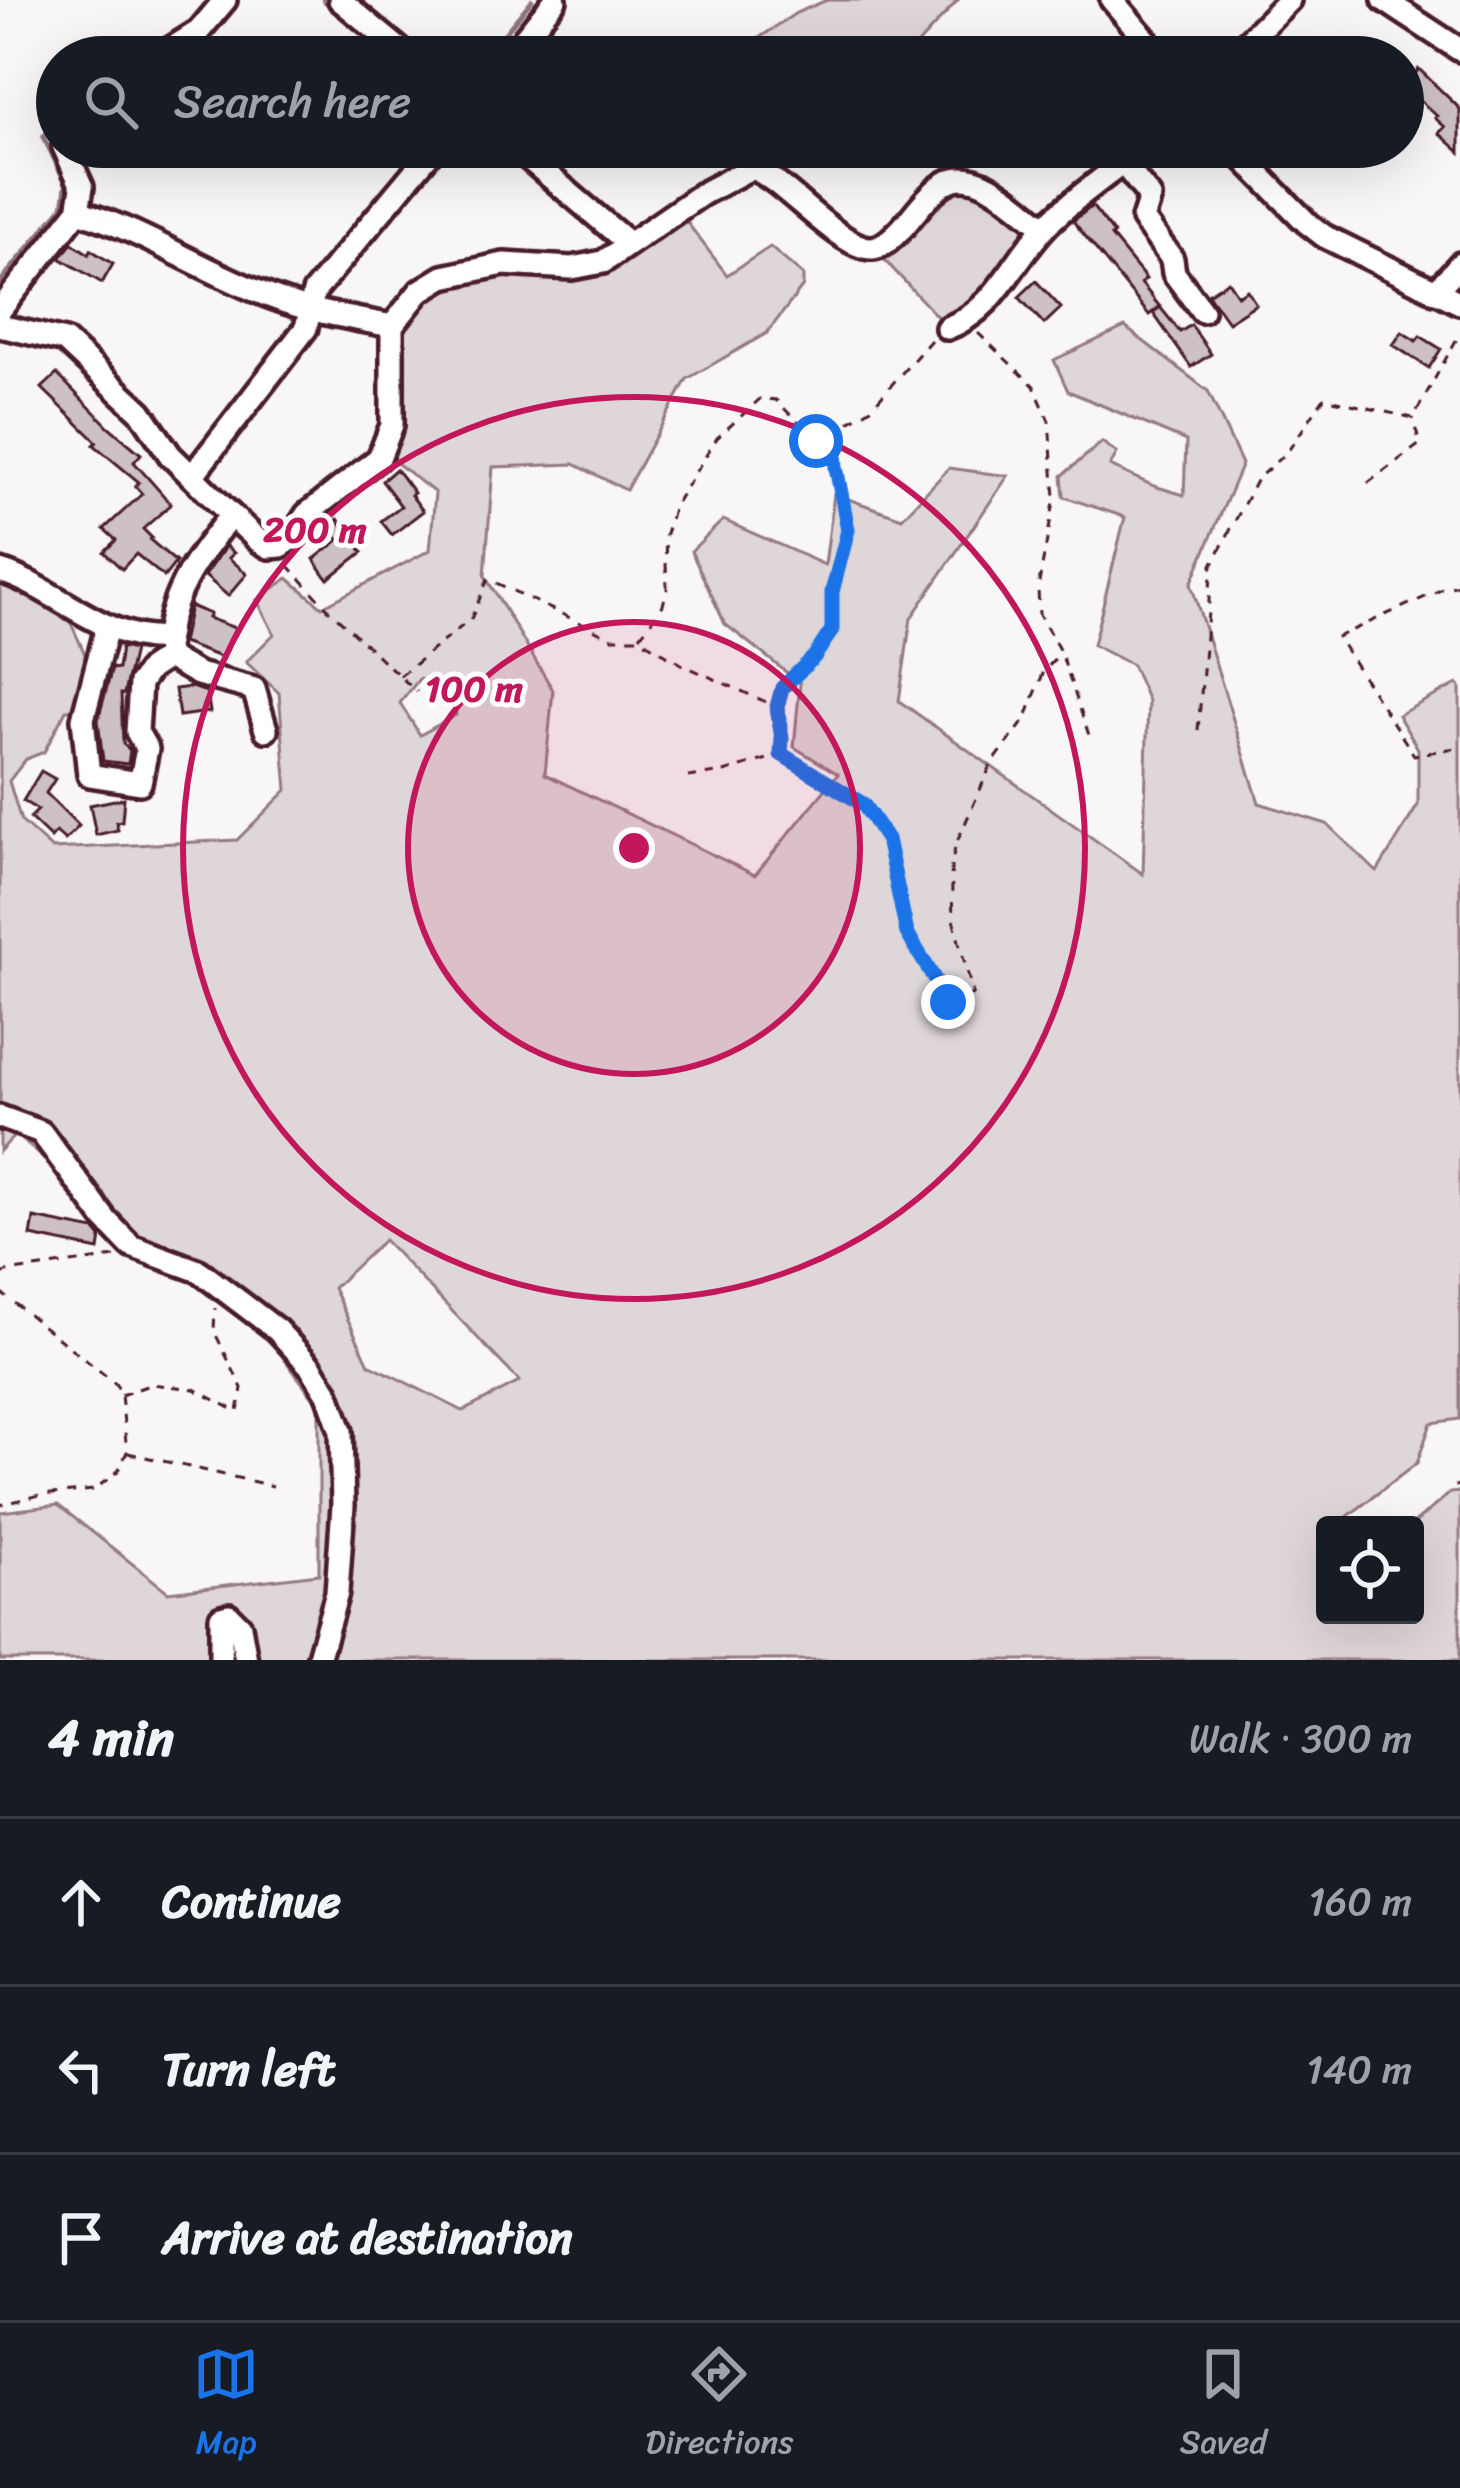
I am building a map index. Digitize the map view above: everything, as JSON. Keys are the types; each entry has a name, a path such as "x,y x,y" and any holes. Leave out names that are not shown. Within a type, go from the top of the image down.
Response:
{"street":[{"path":"191,36 225,0"},
{"path":"340,0 384,36"},
{"path":"526,36 555,0"},
{"path":"1112,0 1143,36"},
{"path":"1253,36 1289,0"},
{"path":"1384,0 1460,50"},
{"path":"0,310 78,211 82,187 73,168"},
{"path":"191,476 307,328 314,292 417,168"},
{"path":"540,168 628,243"},
{"path":"0,326 65,341 141,412 170,455 231,515 259,541 281,547 307,514 379,458 393,407 392,326 420,291 443,277 504,264 572,268 603,262 702,194 751,168 763,172 800,206 859,246 875,248 889,241 941,187 969,177 983,182 1044,227"},
{"path":"956,324 992,296 1044,227 1118,168"},
{"path":"1128,168 1150,197 1142,219 1202,310"},
{"path":"1253,168 1324,236 1460,303"},
{"path":"78,211 117,223 274,298 392,326"},
{"path":"1435,292 1460,264"},
{"path":"107,627 83,719 88,775 140,783 147,749 137,732 140,683 167,647 169,619 180,586 231,515"},
{"path":"0,571 107,627 156,639 199,674 254,689 266,730"},
{"path":"0,1117 41,1132 105,1219 131,1246 199,1270 277,1330 328,1394 341,1431 343,1505 337,1593 318,1660"},
{"path":"221,1660 220,1617 230,1615 240,1626 246,1660"}],"path":[{"path":"639,638 664,605 664,538 674,506 717,438 760,398 776,400 816,441 834,438 871,408 928,343 956,324 1034,386 1049,421 1055,497 1038,588 1039,614 1061,653 1091,741"},
{"path":"1368,483 1420,445 1413,418 1460,333"},
{"path":"1198,730 1213,565 1257,479 1288,451 1324,398 1413,418"},
{"path":"781,754 777,707 782,688 814,657 832,630 832,592 848,530 834,438"},
{"path":"281,547 287,563 329,610 417,692"},
{"path":"400,676 471,619 488,579 611,638 639,638 683,665 777,707"},
{"path":"1460,585 1337,637 1414,755 1460,747"},
{"path":"688,777 724,772 781,754 863,804 887,839 907,933 948,1002 973,994 953,920 951,866 956,844 992,765 1025,720 1044,671 1061,653"},
{"path":"0,1275 113,1258 131,1246"},
{"path":"0,1292 116,1384 127,1453 118,1471 94,1490 0,1505"},
{"path":"121,1396 152,1384 194,1390 238,1412 242,1388 214,1331 216,1302 236,1298"},
{"path":"127,1453 274,1486"}],"shaded area":[{"path":"827,0 958,0 925,36 762,36 796,13"},
{"path":"972,182 1038,230 968,313 943,323 882,257 948,189"},
{"path":"683,217 727,275 770,247 803,275 803,286 767,333 687,379 626,490 574,464 493,467 485,576 553,690 545,774 755,875 838,774 794,747 800,683 725,624 691,551 723,520 825,565 834,494 902,518 949,468 1008,476 911,618 899,701 1143,874 1148,701 1132,665 1093,645 1125,517 1064,497 1062,476 1102,442 1117,453 1110,466 1184,495 1186,441 1068,391 1054,360 1125,327 1208,391 1242,464 1191,584 1259,803 1327,824 1377,872 1418,805 1418,749 1398,715 1457,684 1460,687 1460,1419 1431,1423 1417,1463 1348,1516 1316,1516 1316,1624 1424,1624 1423,1516 1450,1493 1460,1492 1460,1660 0,1660 0,1512 58,1505 168,1592 319,1574 319,1405 214,1266 125,1230 16,1134 0,1151 0,583 69,619 85,654 83,710 66,710 44,752 26,759 9,781 21,821 52,849 237,840 287,790 279,693 246,662 274,634 257,600 288,578 322,607 430,550 435,493 388,456 397,341 424,297 467,277 591,274","holes":["419,679 448,689 456,715 420,735 400,703","384,1240 519,1381 463,1411 369,1364 333,1288"]}],"building":[{"path":"1424,74 1460,109 1460,152 1439,133 1445,127 1424,104"},
{"path":"1092,206 1146,279 1141,283 1160,307 1149,315 1073,221"},
{"path":"72,243 113,264 102,283 60,258"},
{"path":"1036,281 1061,308 1044,324 1019,297"},
{"path":"1228,281 1238,296 1247,290 1256,304 1228,322 1208,294"},
{"path":"1160,307 1180,332 1191,325 1211,354 1191,367 1153,313"},
{"path":"1402,332 1441,349 1429,368 1393,345"},
{"path":"57,374 141,454 134,462 171,504 143,529 176,562 164,577 136,554 122,569 104,552 116,540 104,529 142,494 135,486 139,482 94,445 97,442 42,388"},
{"path":"396,469 423,511 392,535 381,521 401,506 382,481"},
{"path":"338,519 363,552 328,579 314,559 339,540 329,526"},
{"path":"226,546 234,553 229,558 247,574 228,596 205,576"},
{"path":"190,606 235,628 223,658 182,643"},
{"path":"121,647 134,650 121,694 128,764 103,761 98,720 112,668 118,669"},
{"path":"175,689 207,692 210,712 179,716"},
{"path":"41,771 55,779 46,793 79,826 65,840 56,832 51,838 30,818 38,810 23,801"},
{"path":"124,798 118,830 96,835 90,805"},
{"path":"34,1218 95,1230 101,1237 99,1250 31,1236"}],"waterway":[{"path":"323,0 365,36"},
{"path":"502,36 532,0"},
{"path":"0,282 63,206 66,184 58,168"}],"route":[{"path":"816,441 834,438 848,530 832,592 832,630 814,657 782,688 777,707 781,754 863,804 887,839 907,933 948,1002"}]}
